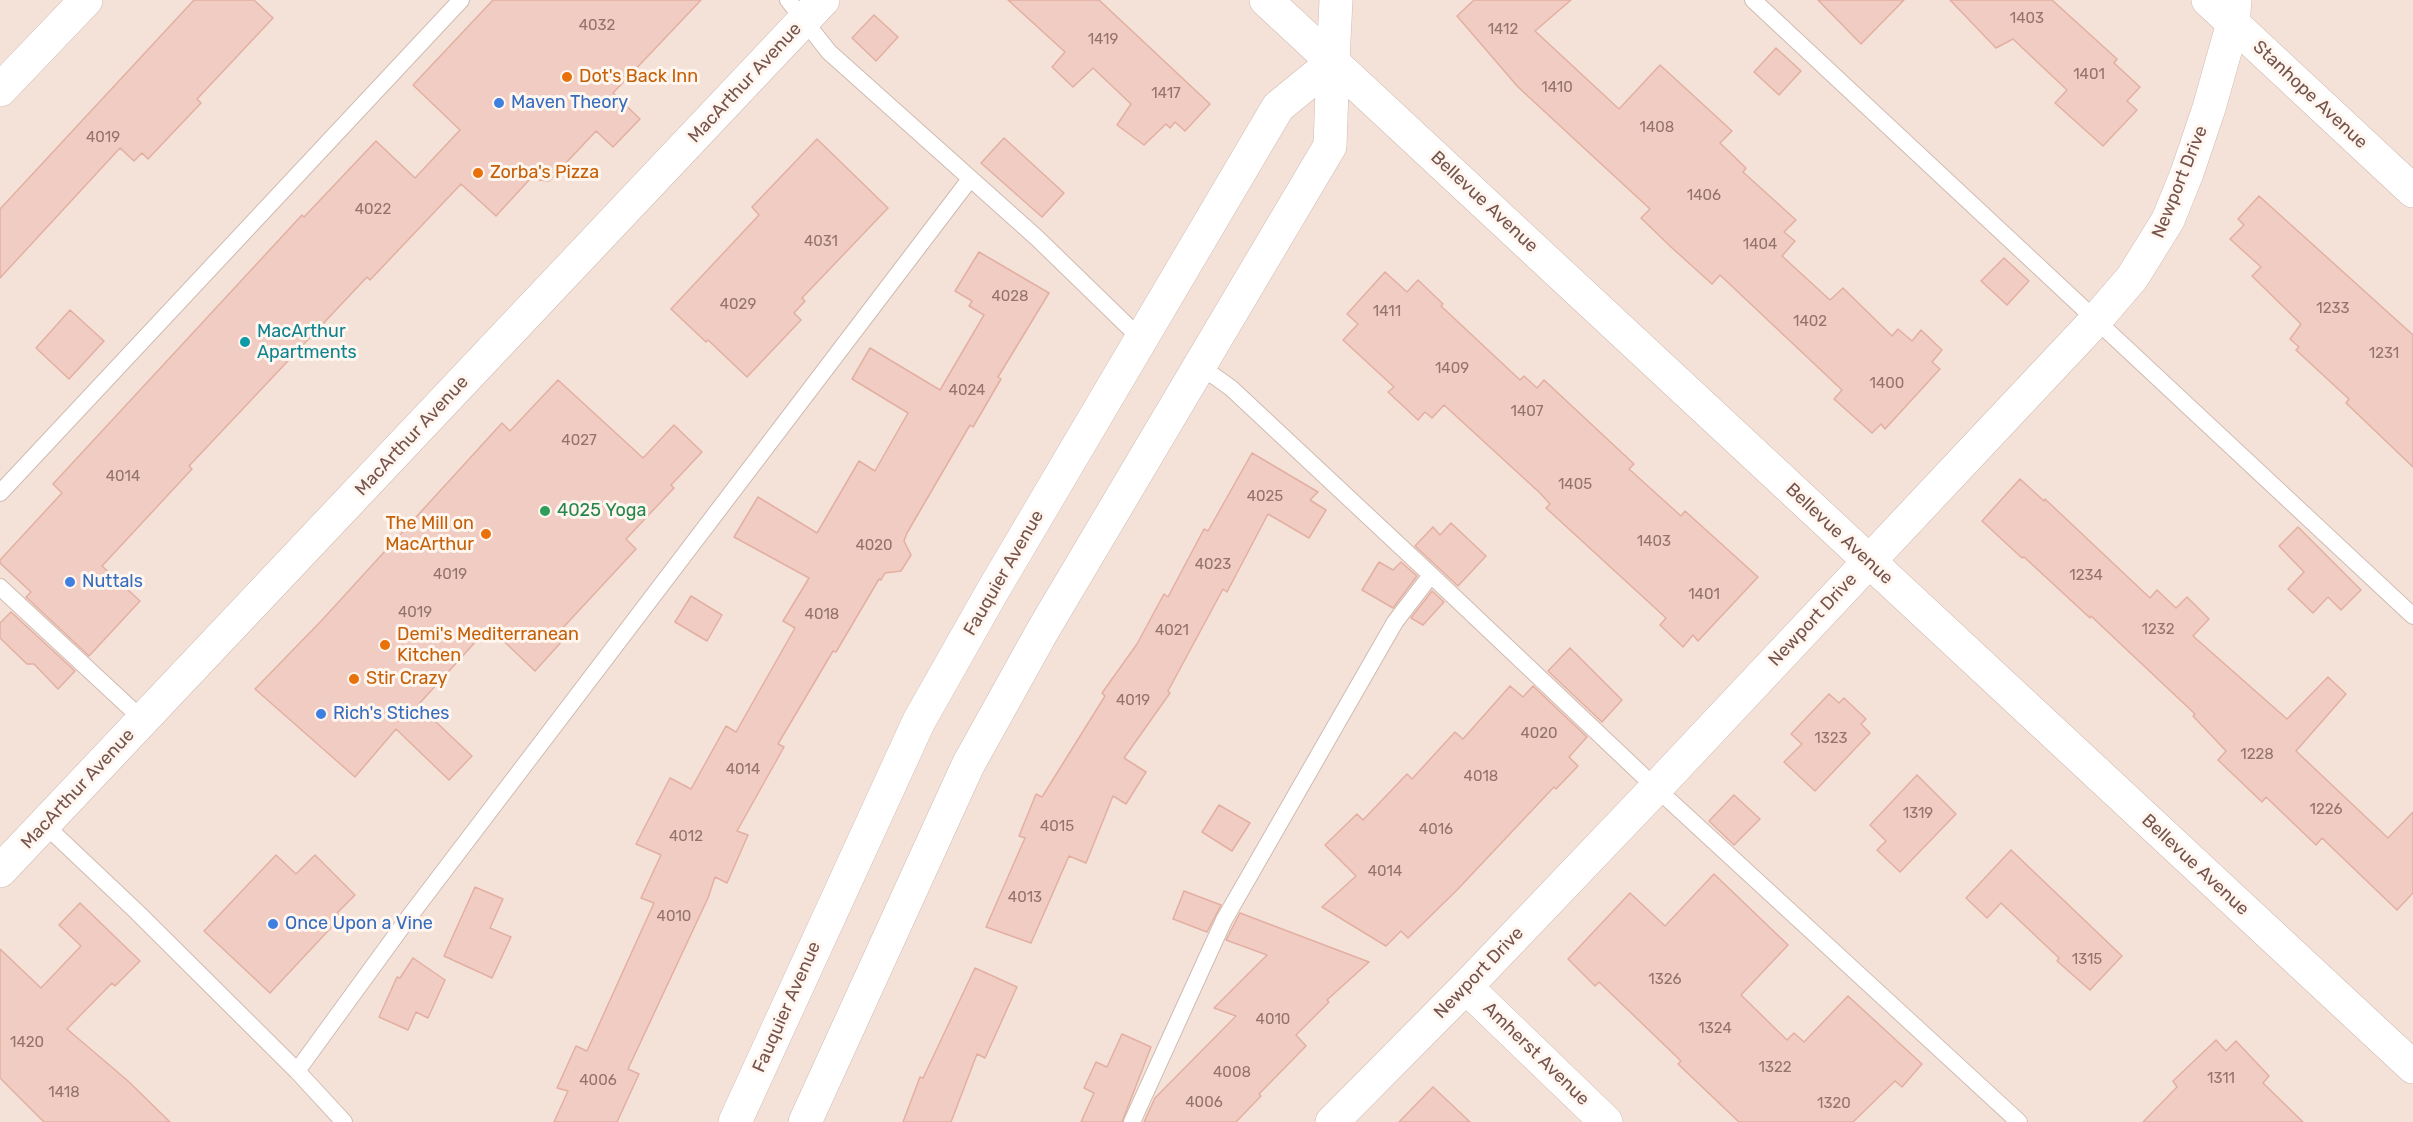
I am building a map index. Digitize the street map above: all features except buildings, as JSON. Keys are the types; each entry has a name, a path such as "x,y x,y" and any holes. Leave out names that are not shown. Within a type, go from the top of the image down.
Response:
{"street":[{"path":"0,90 86,0"},
{"name":"Bellevue Avenue","path":"1266,0 2413,1067"},
{"path":"805,1122 968,765 1043,630 1330,146 1336,0"},
{"name":"Stanhope Avenue","path":"2208,0 2234,12 2413,191"},
{"name":"MacArthur Avenue","path":"0,871 805,7"},
{"name":"Newport Drive","path":"1332,1122 1466,987 1656,788 2095,321 2132,278 2168,220 2209,108 2234,12"},
{"name":"Fauquier Avenue","path":"735,1122 919,721 992,592 1278,107 1333,62"},
{"name":"Amherst Avenue","path":"1466,987 1606,1122"}],"lane":[{"path":"0,493 461,0"},
{"path":"1753,0 2413,616"},
{"path":"805,7 829,52 1037,238 1141,339"},
{"path":"297,1071 412,912 970,179"},
{"path":"1200,366 1231,388 1656,788 2019,1122"},
{"path":"1132,1122 1224,920 1395,622 1431,575"},
{"path":"0,587 143,720"},
{"path":"45,825 137,912 297,1071 344,1122"}],"shaded area":[{"path":"0,0 2413,0 2413,1122 0,1122"}],"place":[{"name":"Dot's Back Inn","path":"567,77"},
{"name":"Maven Theory","path":"499,103"},
{"name":"Zorba's Pizza","path":"478,173"},
{"name":"MacArthur Apartments","path":"245,342"},
{"name":"4025 Yoga","path":"545,511"},
{"name":"The Mill on MacArthur","path":"486,534"},
{"name":"Nuttals","path":"70,582"},
{"name":"Demi's Mediterranean Kitchen","path":"385,645"},
{"name":"Stir Crazy","path":"354,679"},
{"name":"Rich's Stiches","path":"321,714"},
{"name":"Once Upon a Vine","path":"273,924"}]}
